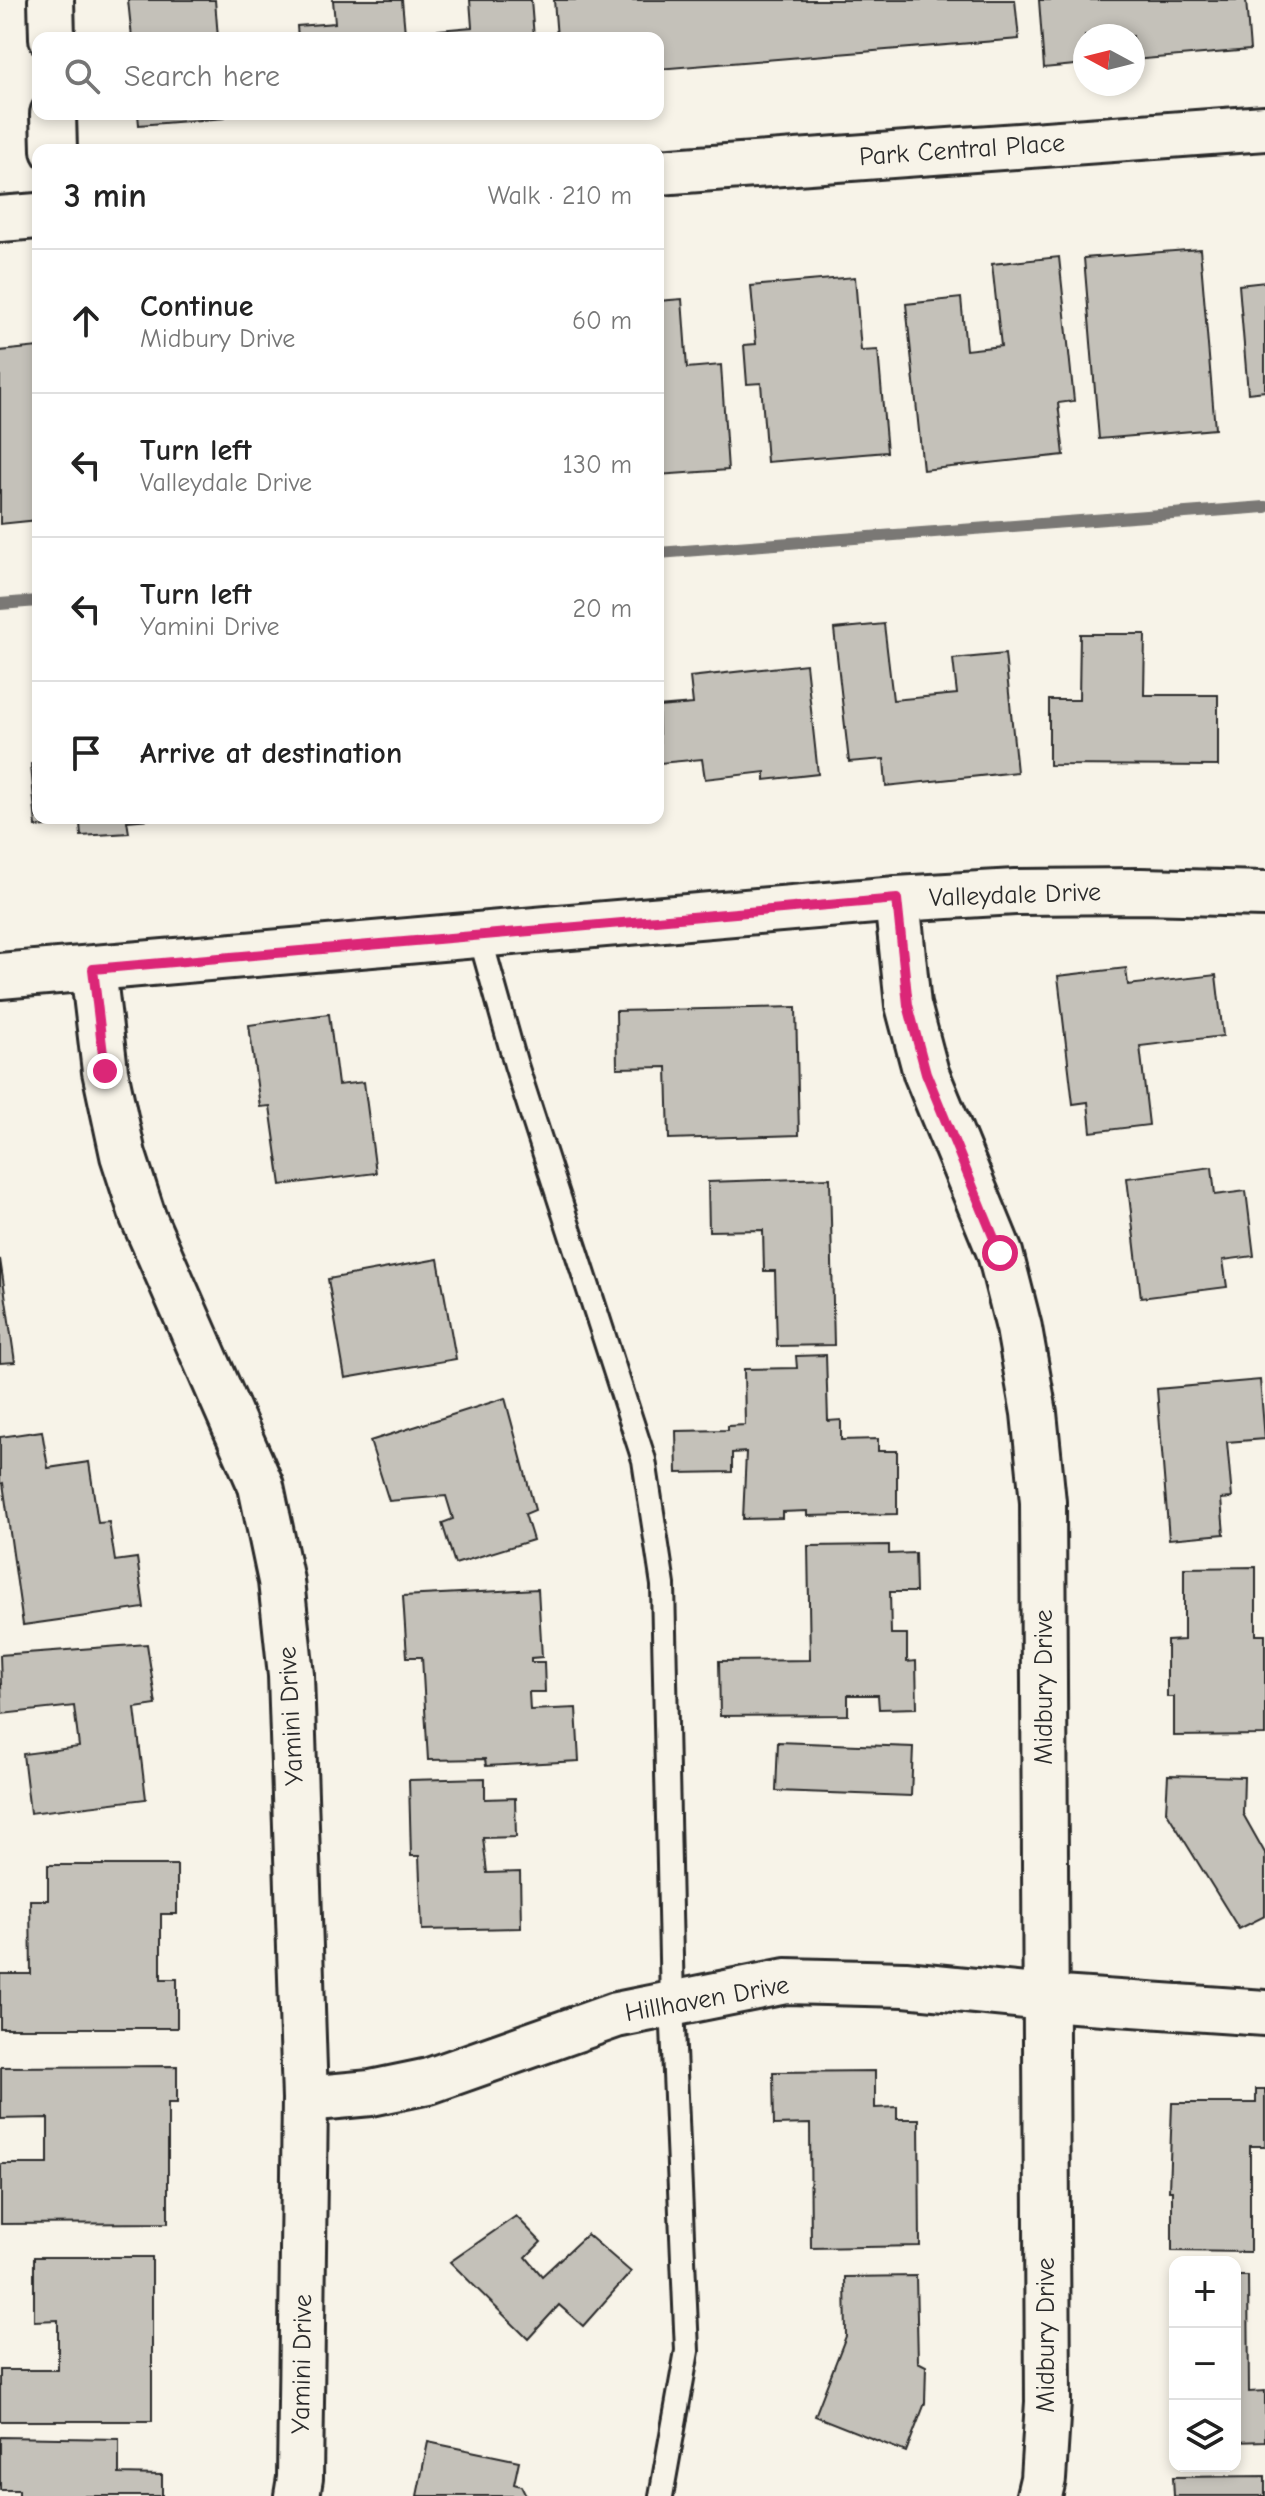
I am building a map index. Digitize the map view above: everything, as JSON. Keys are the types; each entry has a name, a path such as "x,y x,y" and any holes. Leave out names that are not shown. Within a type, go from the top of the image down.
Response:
{"street":[{"path":"51,0 52,32"},
{"path":"53,120 54,144"},
{"name":"Park Central Place","path":"664,172 1265,128"},
{"path":"0,219 32,216"},
{"name":"Valleydale Drive","path":"0,976 897,899 1015,892 1265,894"},
{"name":"Midbury Drive","path":"897,899 908,1005 926,1073 1000,1253 1019,1328 1034,1413 1043,1502 1048,2402 1039,2496"},
{"name":"Yamini Drive","path":"93,969 105,1071 123,1155 143,1217 261,1486 281,1581 291,1675 305,2099 297,2496"},
{"name":"Hillhaven Drive","path":"305,2099 371,2093 429,2081 616,2015 786,1981 905,1984 1045,1998 1265,2013"}],"lane":[{"path":"480,937 516,1065 644,1460 663,1585 672,2004 687,2351 661,2496"}],"building":[{"path":"128,0 215,0 218,32 131,32"},
{"path":"333,0 402,0 405,32 298,32 297,26 335,23"},
{"path":"470,0 531,0 534,32 416,32 472,27"},
{"path":"554,0 1015,0 1019,39 664,69 664,32 557,32"},
{"path":"1039,0 1246,0 1250,50 1145,59 1145,24 1073,24 1073,65 1044,68"},
{"path":"139,120 200,120 139,125"},
{"path":"1200,249 1215,429 1099,439 1084,258"},
{"path":"1059,257 1074,401 1058,403 1064,455 923,470 906,304 961,298 966,350 1001,346 992,264"},
{"path":"855,277 861,351 878,350 887,452 767,462 761,383 747,384 744,345 756,344 751,286"},
{"path":"1265,282 1265,391 1248,393 1239,285"},
{"path":"682,299 687,368 721,365 728,470 664,475 664,300"},
{"path":"32,348 32,521 0,524 0,351"},
{"path":"884,624 893,700 957,694 953,659 1005,654 1017,772 886,786 884,759 849,762 834,629"},
{"path":"1080,634 1145,634 1144,695 1218,695 1218,766 1049,765 1049,700 1079,700"},
{"path":"806,664 818,774 765,780 765,772 705,779 702,759 664,763 664,706 693,704 690,677"},
{"path":"36,824 69,824 36,827"},
{"path":"80,824 128,824 129,833 81,836"},
{"path":"1126,968 1128,985 1216,975 1223,1036 1140,1046 1149,1125 1091,1132 1088,1102 1073,1104 1058,976"},
{"path":"796,1007 799,1135 669,1139 667,1067 617,1068 616,1011"},
{"path":"329,1014 338,1085 364,1082 376,1173 281,1185 270,1106 260,1107 249,1025"},
{"path":"1212,1167 1215,1195 1246,1191 1254,1256 1223,1260 1227,1287 1141,1298 1127,1178"},
{"path":"830,1178 834,1345 777,1346 775,1271 764,1271 763,1230 709,1231 708,1182"},
{"path":"0,1259 15,1362 0,1363"},
{"path":"438,1259 456,1359 345,1378 328,1279"},
{"path":"826,1355 828,1421 841,1420 841,1440 878,1439 878,1451 897,1451 897,1514 807,1516 807,1511 782,1512 782,1518 743,1519 746,1452 732,1453 732,1472 677,1473 676,1431 728,1430 728,1426 745,1425 744,1369 797,1368 796,1356"},
{"path":"1260,1380 1265,1439 1227,1442 1232,1498 1221,1499 1224,1534 1169,1539 1157,1389"},
{"path":"505,1398 535,1510 525,1514 533,1540 455,1564 442,1523 453,1519 446,1496 389,1501 370,1441"},
{"path":"42,1431 48,1468 89,1462 98,1523 109,1522 115,1561 137,1558 144,1608 23,1625 3,1483 0,1484 0,1437"},
{"path":"889,1545 889,1554 915,1553 916,1592 890,1592 891,1634 907,1634 907,1662 916,1661 917,1708 879,1709 878,1695 848,1695 848,1715 720,1716 719,1661 810,1660 808,1546"},
{"path":"1256,1567 1256,1635 1265,1635 1265,1735 1174,1736 1174,1697 1167,1697 1167,1641 1184,1640 1184,1568"},
{"path":"538,1589 542,1657 531,1658 531,1662 544,1662 545,1692 529,1692 530,1710 576,1708 579,1761 486,1766 485,1759 428,1760 422,1657 407,1657 403,1596"},
{"path":"147,1644 156,1705 135,1708 146,1799 30,1813 23,1754 79,1747 74,1706 2,1714 0,1655"},
{"path":"778,1742 913,1747 911,1796 776,1791"},
{"path":"1168,1775 1244,1777 1243,1814 1265,1853 1265,1916 1239,1929 1166,1811"},
{"path":"485,1778 485,1799 515,1798 516,1837 483,1838 487,1873 520,1872 521,1928 422,1930 419,1856 411,1856 409,1780"},
{"path":"48,1865 177,1865 177,1914 161,1914 161,1979 177,1979 177,2028 0,2028 0,1974 31,1974 30,1900 48,1900"},
{"path":"177,2066 177,2103 168,2103 168,2223 1,2224 1,2164 48,2164 48,2118 1,2119 1,2067"},
{"path":"875,2071 875,2108 897,2107 897,2119 919,2119 920,2246 811,2248 810,2124 774,2125 773,2072"},
{"path":"1256,2089 1265,2089 1265,2146 1250,2146 1250,2252 1172,2251 1172,2191 1169,2191 1172,2103 1256,2103"},
{"path":"516,2216 541,2242 526,2257 542,2276 587,2234 631,2272 583,2326 559,2305 528,2339 450,2262"},
{"path":"34,2257 152,2257 152,2421 0,2421 0,2370 58,2370 58,2320 34,2321"},
{"path":"916,2276 918,2362 926,2366 925,2403 906,2452 815,2416 846,2336 845,2277"},
{"path":"1241,2276 1248,2276 1249,2392 1265,2391 1265,2441 1241,2442"},
{"path":"0,2437 119,2439 119,2474 162,2475 162,2496 19,2496 19,2490 0,2490"},
{"path":"428,2442 519,2461 514,2484 521,2486 526,2496 417,2496"},
{"path":"1265,2476 1265,2496 1174,2496 1173,2477"}],"waterway":[{"path":"664,553 1265,507"},
{"path":"0,604 32,601"}],"route":[{"path":"105,1071 93,969 897,899 908,1005 926,1073 1000,1253"}]}
